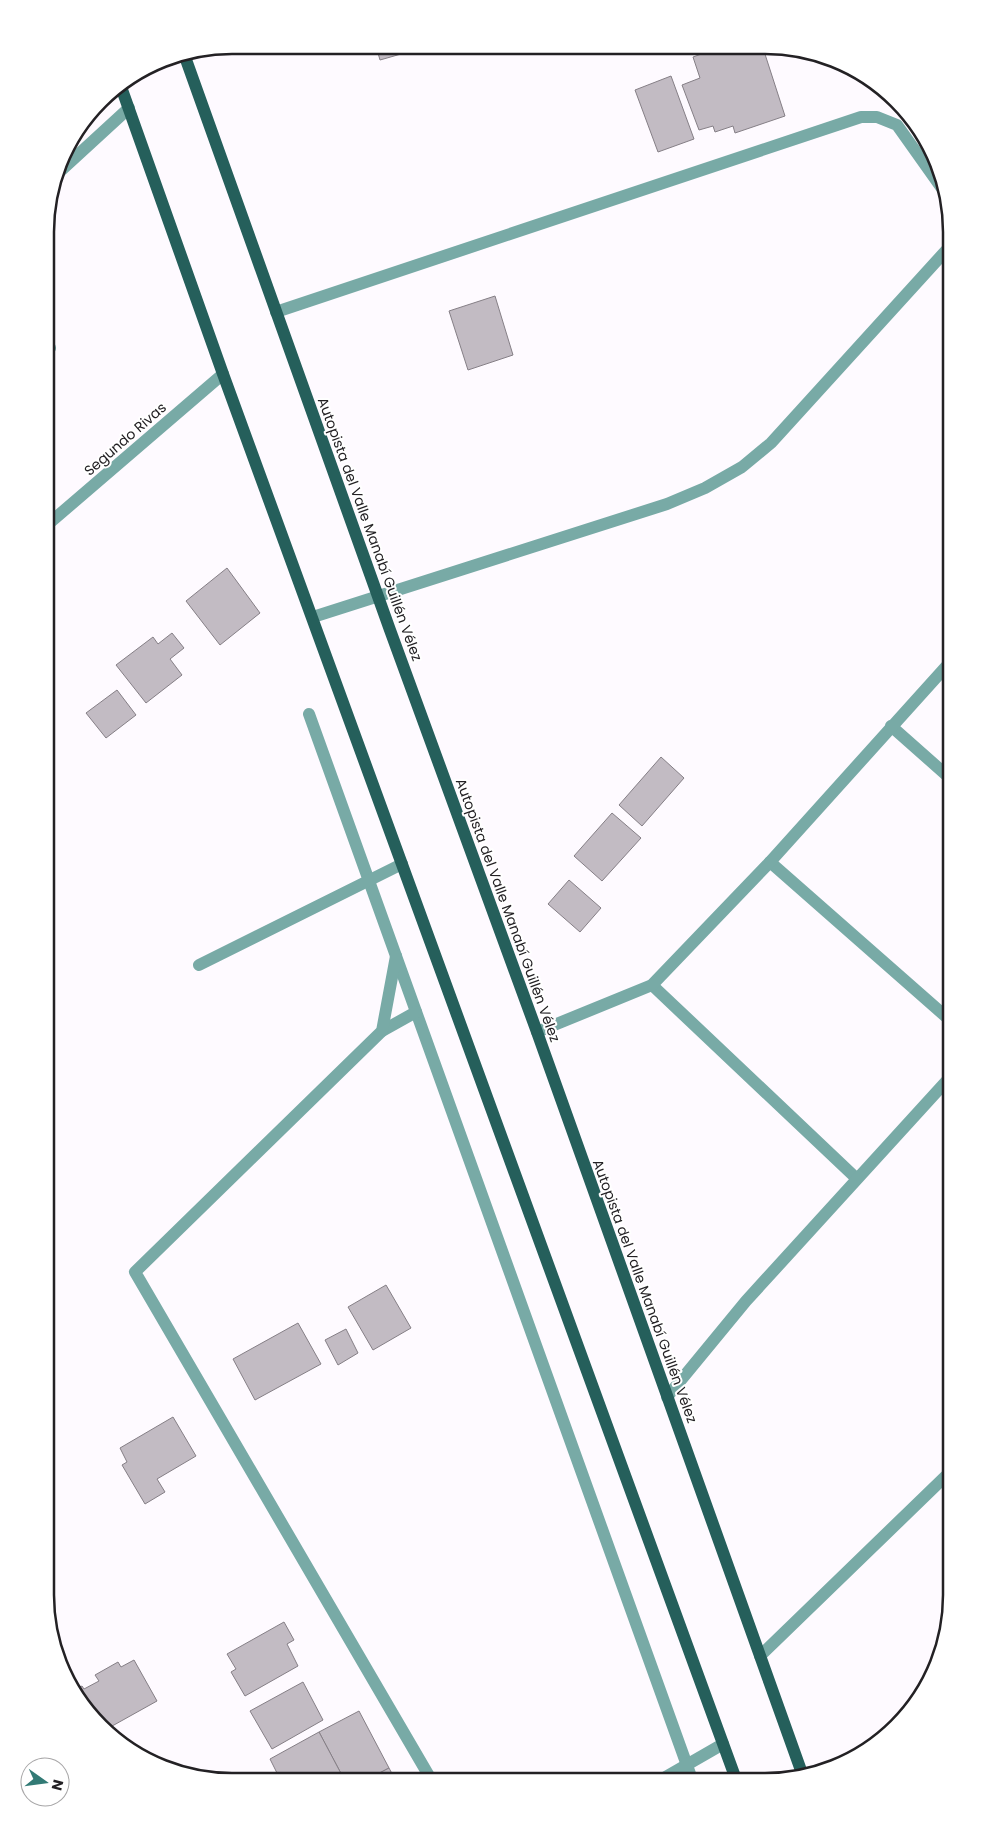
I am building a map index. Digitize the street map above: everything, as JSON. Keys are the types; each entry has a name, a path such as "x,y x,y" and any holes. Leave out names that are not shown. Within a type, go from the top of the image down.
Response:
{"main road":[{"name":"Autopista del Valle Manabí Guillén Vélez","path":"186,60 801,1770"},
{"path":"123,91 734,1773"}],"street":[{"path":"66,165 129,108"},
{"path":"276,312 861,117 877,117 897,125 935,179"},
{"path":"313,617 667,504 706,488 742,467 771,443 943,254"},
{"name":"Segundo Rivas","path":"54,519 224,374"},
{"path":"537,1032 652,985 770,862 943,670"},
{"path":"309,714 690,1773"},
{"path":"891,726 943,772"},
{"path":"770,862 943,1014"},
{"path":"199,964 402,864"},
{"path":"382,1031 396,956"},
{"path":"652,985 856,1178"},
{"path":"416,1012 382,1031 135,1272 427,1773"},
{"path":"667,1397 746,1301 943,1085"},
{"path":"760,1656 943,1479"},
{"path":"672,1773 723,1744"}],"building":[{"path":"378,54 401,54 380,60"},
{"path":"701,54 765,54 785,116 735,133 733,126 715,132 713,126 699,130 682,85 700,78 693,57"},
{"path":"671,76 694,139 658,152 635,90"},
{"path":"495,296 513,355 468,370 449,311"},
{"path":"227,568 260,613 220,645 186,601"},
{"path":"172,633 184,648 170,659 182,675 146,703 116,665 153,637 158,644"},
{"path":"117,690 136,715 106,738 86,713"},
{"path":"661,757 684,778 642,826 619,805"},
{"path":"612,813 641,838 602,881 574,856"},
{"path":"569,880 601,908 580,932 548,904"},
{"path":"386,1285 411,1328 373,1350 348,1307"},
{"path":"298,1323 321,1364 255,1400 233,1359"},
{"path":"346,1329 358,1353 338,1365 325,1340"},
{"path":"173,1417 196,1456 157,1479 165,1492 145,1504 122,1465 127,1462 120,1448"},
{"path":"284,1622 294,1640 287,1644 298,1666 245,1696 231,1672 236,1669 227,1654"},
{"path":"134,1660 157,1701 111,1726 98,1713 80,1687 82,1686 84,1689 99,1681 95,1675 118,1662 121,1667"},
{"path":"303,1682 323,1720 272,1749 250,1711"},
{"path":"359,1711 389,1768 379,1773 341,1773 319,1732"},
{"path":"319,1732 341,1773 277,1773 270,1759"},
{"path":"389,1768 392,1773 379,1773"}]}
